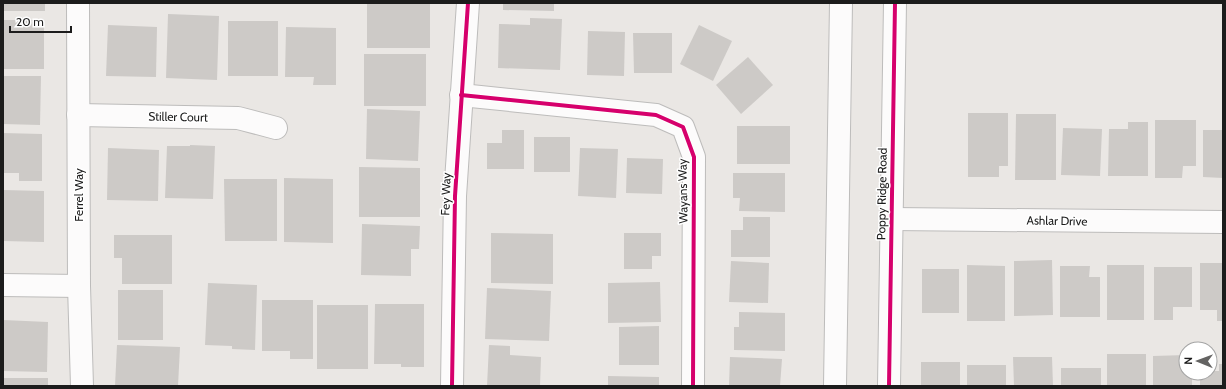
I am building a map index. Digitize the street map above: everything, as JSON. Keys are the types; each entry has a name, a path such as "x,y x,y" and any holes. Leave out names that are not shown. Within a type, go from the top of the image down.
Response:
{"street":[{"name":"Ferrel Way","path":"78,3 79,286 82,386"},
{"name":"Fey Way","path":"452,386 455,196 468,3"},
{"path":"835,386 841,3"},
{"name":"Poppy Ridge Road","path":"889,386 895,3"},
{"name":"Wayans Way","path":"461,95 656,115 683,127 694,157 693,386"},
{"name":"Stiller Court","path":"78,115 238,118 276,128"},
{"name":"Ashlar Drive","path":"892,219 1223,222"},
{"path":"3,285 79,286"}],"building":[{"path":"3,3 45,3 45,11 3,11"},
{"path":"367,3 430,3 430,48 367,48"},
{"path":"503,3 554,3 554,11 503,10"},
{"path":"168,14 219,16 217,80 166,78"},
{"path":"530,18 562,19 560,70 498,68 499,24 530,25"},
{"path":"3,20 44,20 44,69 3,69"},
{"path":"228,21 278,21 278,76 228,76"},
{"path":"108,25 157,27 156,77 106,76"},
{"path":"699,25 732,41 713,81 680,64"},
{"path":"286,27 336,28 336,85 313,85 314,77 285,77"},
{"path":"588,31 625,32 624,76 587,75"},
{"path":"633,33 672,33 672,73 634,73"},
{"path":"364,54 426,54 426,106 364,106"},
{"path":"748,57 773,85 741,114 716,85"},
{"path":"3,76 41,76 40,125 3,124"},
{"path":"367,109 420,111 418,161 366,159"},
{"path":"968,113 1008,113 1008,166 999,166 999,177 968,177"},
{"path":"1016,114 1056,114 1056,180 1015,180"},
{"path":"1155,120 1196,120 1196,166 1183,166 1182,178 1155,178"},
{"path":"1128,122 1148,122 1148,176 1108,176 1109,129 1128,129"},
{"path":"737,126 790,126 790,164 737,164"},
{"path":"1063,128 1102,129 1100,176 1061,175"},
{"path":"502,130 524,130 524,169 487,169 487,143 502,143"},
{"path":"1203,130 1223,130 1223,178 1203,177"},
{"path":"3,133 42,134 42,181 19,181 19,173 3,173"},
{"path":"534,137 570,137 570,172 534,172"},
{"path":"167,146 215,146 213,199 165,198"},
{"path":"108,148 159,150 158,201 107,200"},
{"path":"580,148 618,149 616,198 578,196"},
{"path":"627,158 663,159 662,194 626,193"},
{"path":"359,167 420,168 420,217 359,217"},
{"path":"733,173 785,173 785,212 739,211 740,198 733,198"},
{"path":"284,178 333,179 333,243 284,242"},
{"path":"224,179 277,179 277,241 225,241"},
{"path":"3,190 44,191 44,242 3,241"},
{"path":"743,217 770,217 770,257 731,257 731,230 743,230"},
{"path":"362,224 420,226 419,249 411,249 411,276 361,275"},
{"path":"491,233 553,234 553,284 491,283"},
{"path":"624,233 661,233 661,256 652,256 652,269 624,269"},
{"path":"114,235 172,235 172,284 122,284 122,258 114,258"},
{"path":"1052,260 1053,315 1014,316 1014,261"},
{"path":"731,261 769,263 768,303 729,302"},
{"path":"1200,263 1223,263 1223,321 1217,321 1217,310 1200,310"},
{"path":"967,265 1005,266 1005,321 967,321"},
{"path":"1107,265 1144,265 1144,320 1107,320"},
{"path":"1060,266 1090,266 1089,277 1100,277 1100,317 1060,317"},
{"path":"1154,267 1192,267 1192,307 1173,307 1173,320 1154,320"},
{"path":"922,269 959,269 959,313 922,313"},
{"path":"660,282 661,322 608,323 608,283"},
{"path":"208,283 257,285 255,350 232,349 232,346 205,345"},
{"path":"487,288 551,291 549,341 485,339"},
{"path":"118,290 163,290 163,340 118,340"},
{"path":"262,300 313,300 313,359 290,359 290,351 262,351"},
{"path":"375,304 424,304 424,367 401,367 401,364 374,364"},
{"path":"317,305 368,305 368,369 317,369"},
{"path":"739,312 785,313 785,351 734,350 734,327 739,327"},
{"path":"3,320 48,322 47,372 3,371"},
{"path":"659,326 659,365 619,365 619,327"},
{"path":"117,345 180,347 178,386 115,386"},
{"path":"489,345 510,346 510,355 541,357 540,386 487,386"},
{"path":"1107,354 1146,354 1146,386 1107,386"},
{"path":"1178,355 1178,381 1192,381 1192,386 1153,386 1153,356"},
{"path":"730,357 782,359 780,386 729,386"},
{"path":"1013,357 1052,357 1053,386 1014,386"},
{"path":"921,362 960,362 960,386 921,386"},
{"path":"1219,364 1223,364 1223,386 1200,386 1200,381 1218,381"},
{"path":"967,365 1006,365 1006,386 967,386"},
{"path":"1061,368 1101,368 1101,386 1061,386"},
{"path":"608,376 659,377 659,386 608,386"},
{"path":"3,378 48,378 48,386 3,386"}],"cycle path":[{"path":"452,386 455,196 468,3"},
{"path":"889,386 895,3"},
{"path":"461,95 656,115 683,127 694,157 693,386"}]}
